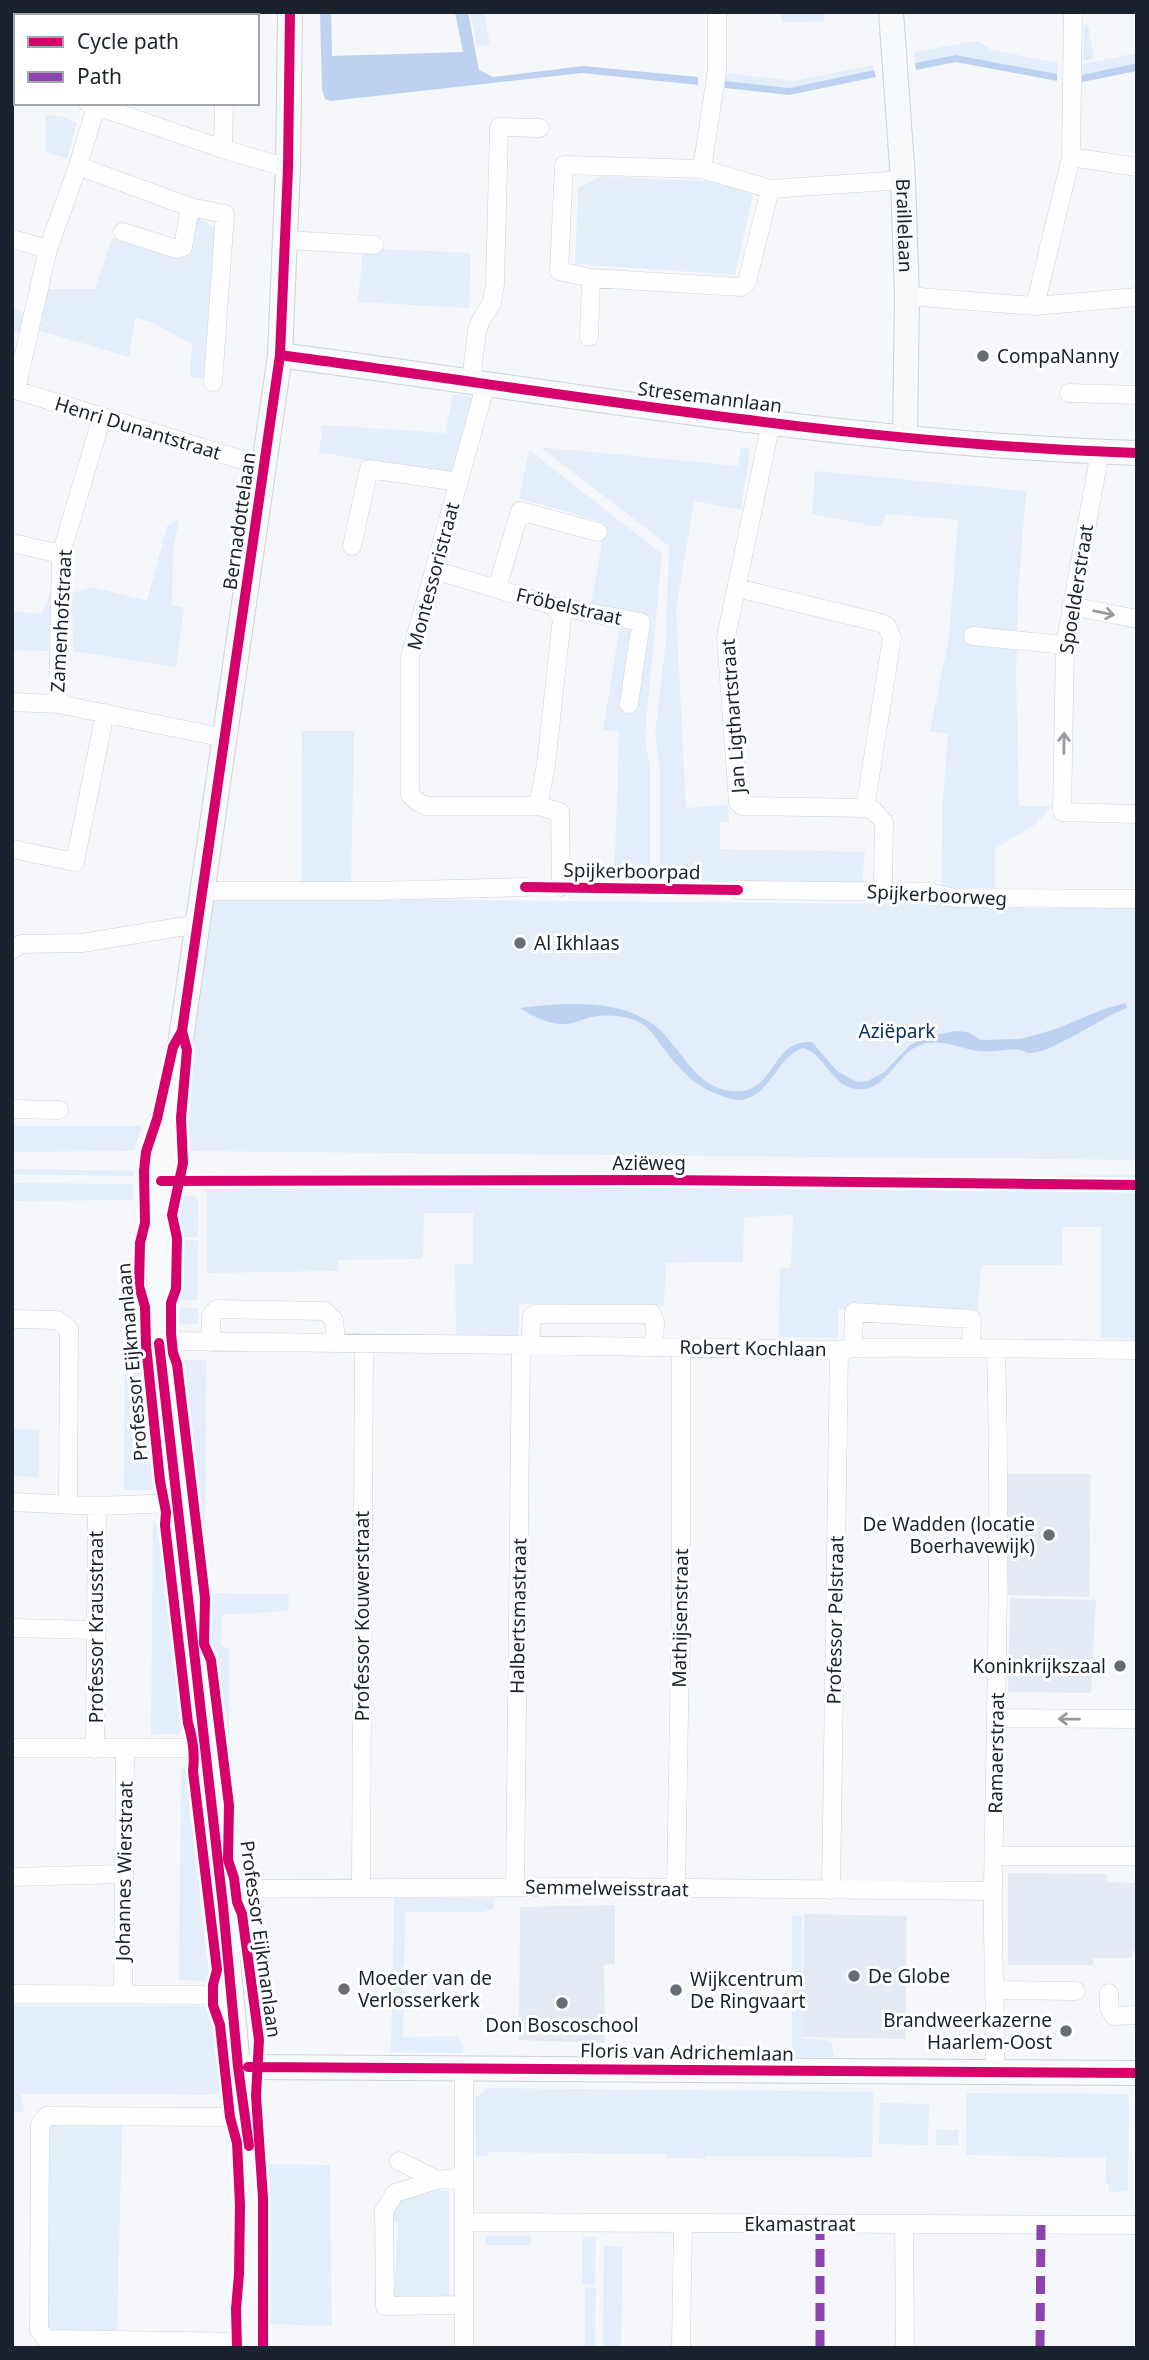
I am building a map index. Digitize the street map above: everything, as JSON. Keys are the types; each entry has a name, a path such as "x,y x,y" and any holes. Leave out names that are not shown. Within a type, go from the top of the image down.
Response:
{"street":[{"name":"Bernadottelaan","path":"163,1163 280,355 286,240 290,12"},
{"path":"702,169 717,70 716,12"},
{"name":"Braillelaan","path":"891,12 904,180 907,296 905,438"},
{"path":"1035,306 1071,157 1073,12"},
{"path":"14,389 48,249 78,166 92,105 288,168"},
{"path":"223,149 224,105"},
{"name":"Montessoristraat","path":"538,806 426,806 410,795 410,657 459,482 479,382 477,331 492,303 495,284 499,127 540,128"},
{"path":"1071,157 1137,167"},
{"path":"770,190 747,282 741,287 591,278 559,271 564,165 702,169 770,190 904,180"},
{"path":"78,166 190,207 225,214 213,382"},
{"path":"123,232 177,249 183,247 190,207"},
{"path":"12,239 48,249"},
{"path":"286,240 374,245"},
{"path":"589,337 591,278"},
{"path":"907,296 1035,306 1137,297"},
{"name":"Stresemannlaan","path":"280,355 479,382 560,396 771,423 905,438 1137,453"},
{"name":"Henri Dunantstraat","path":"14,389 265,467"},
{"path":"1069,393 1137,395"},
{"name":"Zamenhofstraat","path":"58,704 61,554 102,417"},
{"name":"Jan Ligthartstraat","path":"771,423 726,637 738,802 742,806 865,808"},
{"name":"Spoelderstraat","path":"1100,452 1065,645 1062,811 1137,814"},
{"name":"Montessoristraat","path":"352,547 369,469 459,482"},
{"name":"Fröbelstraat","path":"497,588 520,511 598,532"},
{"path":"12,543 61,554"},
{"name":"Fröbelstraat","path":"434,570 554,606 641,622 629,704"},
{"path":"737,588 881,623 891,632 865,808 873,810 884,822 884,880"},
{"path":"554,606 562,618 538,806 561,812 561,887"},
{"path":"1071,607 1137,619"},
{"path":"973,636 1065,645"},
{"path":"12,702 58,704 225,738"},
{"path":"12,849 75,862 105,713"},
{"path":"203,891 373,891 525,887"},
{"name":"Spijkerboorweg","path":"737,890 928,892 955,898 1137,899"},
{"path":"12,950 21,944 82,943 198,924"},
{"path":"12,1109 60,1110"},
{"name":"Professor Eijkmanlaan","path":"163,1163 158,1225 159,1343 221,1889 243,2114 254,2172 254,2282 248,2345"},
{"path":"211,1342 211,1315 217,1309 325,1311 334,1320 336,1342"},
{"name":"Robert Kochlaan","path":"846,1349 854,1312 972,1319 971,1347"},
{"name":"Robert Kochlaan","path":"525,1344 532,1316 536,1314 652,1314 655,1322 654,1345"},
{"path":"12,1319 57,1320 69,1329 68,1503"},
{"name":"Robert Kochlaan","path":"159,1343 336,1342 364,1345 1137,1350"},
{"name":"Halbertsmastraat","path":"515,1887 525,1344"},
{"name":"Professor Kouwerstraat","path":"361,1887 364,1345"},
{"name":"Mathijsenstraat","path":"676,1889 681,1596 681,1347"},
{"name":"Professor Pelstraat","path":"831,1890 846,1349"},
{"name":"Ramaerstraat","path":"995,2073 993,1891 1000,1473 996,1349"},
{"path":"12,1502 97,1506 176,1503"},
{"name":"Professor Krausstraat","path":"95,1749 97,1506"},
{"path":"12,1628 97,1630"},
{"path":"997,1718 1137,1719"},
{"path":"12,1748 205,1748"},
{"name":"Johannes Wierstraat","path":"123,1993 125,1749"},
{"path":"994,1856 1137,1856"},
{"path":"12,1877 124,1874"},
{"name":"Semmelweisstraat","path":"221,1889 515,1887 993,1891"},
{"path":"996,1990 1076,1991"},
{"path":"12,1994 212,1995 232,1992"},
{"path":"1109,1993 1109,2008 1114,2016 1137,2015"},
{"name":"Floris van Adrichemlaan","path":"238,2067 1137,2073"},
{"path":"464,2067 464,2348"},
{"path":"243,2114 230,2117 47,2116 40,2124 39,2330 46,2339 151,2345 248,2345"},
{"path":"399,2161 437,2180"},
{"path":"464,2177 437,2180 395,2193 384,2211 385,2306 464,2305"},
{"name":"Ekamastraat","path":"464,2222 1137,2225"},
{"path":"681,2348 683,2223"},
{"path":"904,2224 905,2348"}],"shaded area":[{"name":"De Wadden (locatie Boerhavewijk)","path":"1006,1474 1091,1474 1089,1597 1008,1595"},
{"path":"1010,1598 1096,1600 1091,1693 1008,1692"},
{"path":"1008,1873 1107,1874 1107,1882 1137,1883 1137,1951 1132,1951 1132,1958 1093,1958 1093,1965 1008,1965"},
{"name":"Don Boscoschool","path":"615,1905 615,1964 604,1965 605,2043 519,2040 520,1907"},
{"name":"De Globe","path":"804,1914 907,1916 905,2039 802,2037"}],"green space":[{"path":"470,12 484,12 490,45 477,47"},
{"path":"781,12 823,12 825,21 782,23"},
{"path":"1084,25 1088,25 1094,58 1083,61"},
{"path":"977,41 992,50 1058,63 1057,74 956,55 915,63 914,52"},
{"path":"1137,53 1137,63 1082,75 1083,64"},
{"path":"873,65 874,70 789,88 725,81 726,73 793,81"},
{"path":"46,115 61,116 77,123 67,158 45,152"},
{"path":"602,176 719,182 753,195 735,275 575,264 578,188"},
{"path":"194,218 216,228 210,336 204,379 190,377 192,344 152,322 135,318 129,357 37,330 48,289 95,289 112,238 179,259"},
{"path":"363,248 471,253 469,308 358,302"},
{"path":"12,309 25,313 20,332 12,332"},
{"path":"453,394 474,397 453,476 319,452 323,425 445,433"},
{"path":"540,447 738,466 741,447 750,449 741,510 694,501 676,609 686,808 728,805 729,823 720,822 720,849 865,852 862,887 660,887 660,769 655,735 666,640 669,546"},
{"path":"529,450 662,554 645,735 650,770 650,887 614,887 619,732 603,730 620,625 589,618 605,523 519,498"},
{"path":"815,471 1026,491 1018,596 1016,676 1019,806 1052,807 1034,825 995,849 995,888 941,888 948,734 930,731 949,638 958,520 886,514 880,527 812,514"},
{"path":"179,521 173,550 172,605 184,608 176,667 73,651 72,593 93,587 147,601 167,526"},
{"path":"54,580 48,651 12,650 12,611 42,614"},
{"path":"302,731 354,731 351,886 301,885"},
{"name":"Aziëpark","path":"211,898 1137,906 1137,1160 186,1151 188,1137 185,1112 194,1016 198,1013"},
{"path":"12,1126 142,1126 134,1151 12,1152"},
{"path":"12,1169 134,1171 134,1176 12,1174"},
{"path":"1137,1175 1137,1339 1101,1338 1101,1227 1063,1227 1062,1265 981,1265 978,1311 839,1309 838,1338 779,1337 780,1268 791,1268 793,1215 744,1217 743,1262 666,1263 664,1306 519,1304 519,1336 456,1335 455,1264 473,1264 473,1213 424,1213 423,1259 338,1260 339,1271 207,1273 207,1192 197,1182"},
{"path":"12,1183 133,1184 133,1200 12,1201"},
{"path":"180,1195 194,1196 198,1200 198,1237 179,1237 176,1211"},
{"path":"182,1240 198,1240 197,1300 181,1300"},
{"path":"138,1306 139,1346 154,1485 152,1490 124,1490 125,1307"},
{"path":"174,1307 198,1308 198,1324 173,1325"},
{"path":"178,1360 206,1360 205,1575 212,1593 289,1594 288,1611 222,1615 221,1646 229,1648 229,1761 226,1761"},
{"path":"12,1429 39,1430 39,1477 12,1476"},
{"path":"153,1520 159,1525 182,1729 179,1734 151,1734"},
{"path":"181,1766 187,1771 209,1975 207,1981 179,1980"},
{"path":"394,1898 496,1898 493,1909 483,1912 405,1912 403,2037 457,2036 463,2044 463,2053 391,2052"},
{"path":"792,1916 802,1917 802,2038 831,2041 834,2057 792,2057"},
{"path":"12,2006 210,2006 223,2091 212,2095 21,2094 24,2112 12,2112"},
{"path":"488,2088 873,2092 872,2157 706,2156 705,2159 667,2158 666,2154 488,2152 487,2156 476,2156 475,2098"},
{"path":"967,2093 1129,2094 1128,2191 1109,2192 1106,2183 1106,2158 966,2155"},
{"path":"880,2103 929,2104 928,2145 879,2144"},
{"path":"54,2124 122,2124 117,2336 56,2335 44,2325 48,2130"},
{"path":"936,2129 958,2130 958,2145 936,2145"},
{"path":"267,2164 330,2165 332,2326 269,2324 270,2216"},
{"path":"433,2190 449,2191 449,2299 398,2298 394,2295 398,2223 387,2217 400,2197"},
{"path":"486,2236 531,2236 531,2245 486,2245"},
{"path":"583,2237 596,2237 595,2284 582,2284"},
{"path":"604,2246 623,2247 621,2348 603,2348"},
{"path":"585,2288 596,2288 595,2348 585,2348"}],"water":[{"path":"320,12 331,12 332,56 463,52 455,12 468,12 479,70 493,77 583,66 698,77 698,85 582,73 331,101 325,99 322,90"},
{"path":"956,55 1057,74 1057,81 956,62 916,70 915,63"},
{"path":"1137,63 1137,71 1082,82 1082,75"},
{"path":"874,70 876,77 789,95 725,88 725,81 789,88"},
{"path":"1126,1003 1127,1008 1039,1052 978,1051 934,1043 920,1045 904,1056 883,1079 866,1089 847,1087 811,1051 803,1048 786,1060 758,1092 749,1098 738,1100 717,1094 692,1080 649,1029 634,1020 603,1016 559,1024 541,1019 520,1008 574,1004 611,1007 629,1012 660,1030 708,1083 731,1091 746,1090 757,1085 788,1049 798,1043 812,1042 837,1071 857,1082 868,1081 884,1072 910,1045 926,1037 956,1031 968,1032 981,1040 1020,1039 1056,1029"}],"marked path":[{"path":"820,2224 820,2348"},
{"path":"1040,2348 1041,2225"}],"cycle path":[{"path":"237,2348 240,2205 237,2143 230,2117 220,2025 213,2005 213,1985 217,1970 165,1525 166,1512 160,1481 146,1345 145,1307 139,1286 140,1243 145,1223 146,1152 157,1119 173,1047 182,1031 280,355 288,168 290,12"},
{"path":"280,355 814,428 1029,448 1137,453"},
{"name":"Spijkerboorpad","path":"525,887 738,890"},
{"path":"182,1031 187,1050 181,1118 183,1163 172,1215 177,1238 176,1289 171,1303 171,1333 205,1598 204,1644 211,1660 229,1805 228,1860 242,1914 259,2040 256,2096 263,2198 263,2348"},
{"name":"Aziëweg","path":"161,1181 664,1180 1137,1185"},
{"path":"159,1343 223,1906 238,2067 249,2146"},
{"path":"248,2067 1137,2073"}],"place":[{"name":"CompaNanny","path":"983,356"},
{"name":"Al Ikhlaas","path":"520,943"},
{"name":"De Wadden (locatie Boerhavewijk)","path":"1049,1535"},
{"name":"Koninkrijkszaal","path":"1120,1666"},
{"name":"De Globe","path":"854,1976"},
{"name":"Moeder van de Verlosserkerk","path":"344,1989"},
{"name":"Wijkcentrum De Ringvaart","path":"676,1990"},
{"name":"Don Boscoschool","path":"562,2003"},
{"name":"Brandweerkazerne Haarlem-Oost","path":"1066,2031"}]}
